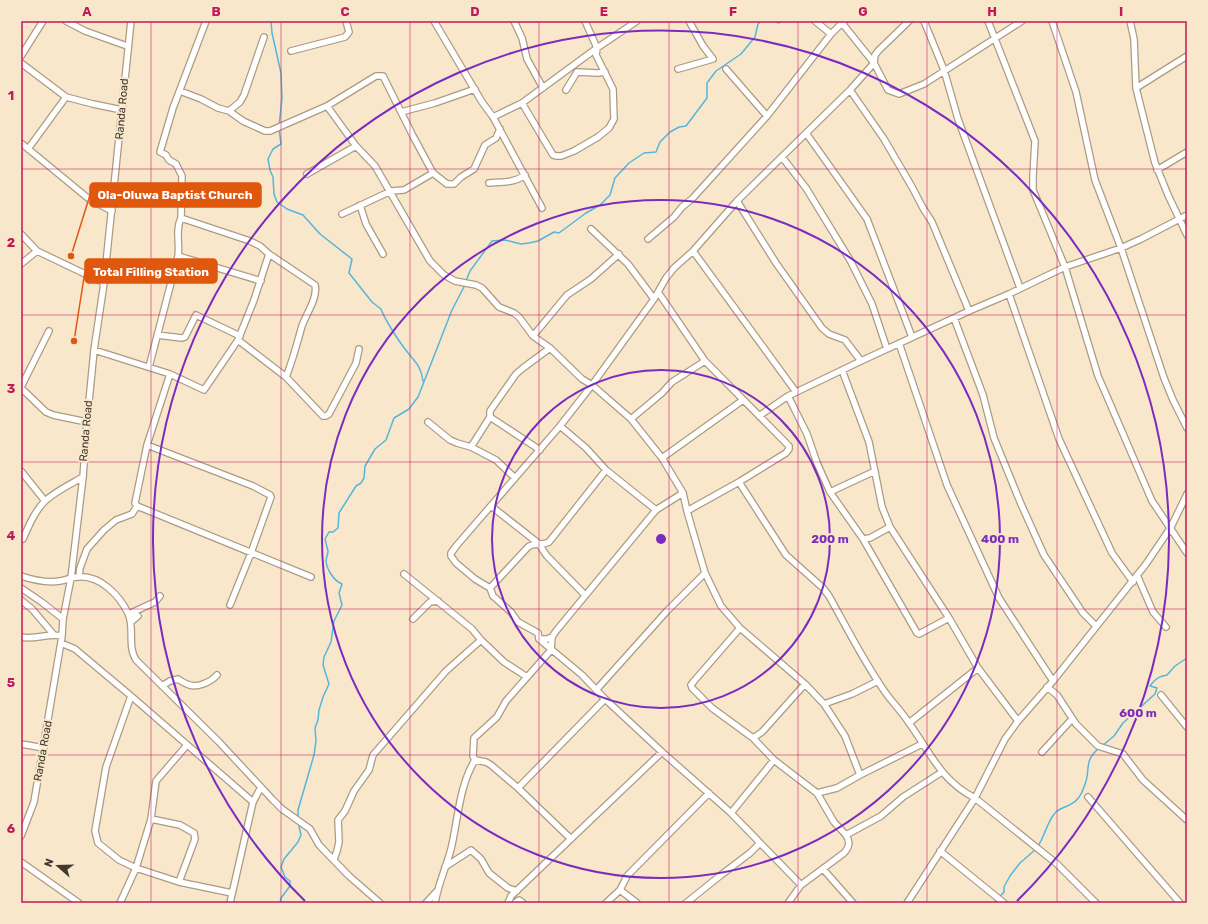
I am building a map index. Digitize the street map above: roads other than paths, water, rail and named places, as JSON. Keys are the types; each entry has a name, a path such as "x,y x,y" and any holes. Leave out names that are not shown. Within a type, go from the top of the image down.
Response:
{"street":[{"path":"21,56 43,21"},
{"path":"66,21 85,31 127,46"},
{"name":"Randa Road","path":"21,836 34,802 61,643 63,619 71,578 83,477 94,350 104,283 122,110 127,46 131,21"},
{"path":"149,367 178,256 179,246 177,228 181,218 182,176 176,164 160,152 180,91 206,21"},
{"path":"291,51 345,37 348,35 346,21"},
{"path":"434,21 482,102 500,129 542,208"},
{"path":"514,21 522,38 527,59 543,88"},
{"path":"522,103 553,155 561,156 574,151 598,137 609,128 614,120 614,89 596,55 597,48 585,21"},
{"path":"493,118 522,103 597,48 637,21"},
{"path":"678,69 713,59 703,46 689,21"},
{"path":"815,21 831,34"},
{"path":"801,885 731,813 662,752 605,699 582,675 539,639 538,633 518,622 511,612 495,599 490,588 475,579 456,563 451,556 451,553 560,426 592,385 654,299 666,278 674,268 693,252 737,201 850,90 874,63 875,55 879,50 909,21"},
{"path":"924,21 944,70 958,119 1020,288"},
{"path":"988,21 1035,141 1033,190 1065,267 1098,376 1152,501 1187,552"},
{"path":"648,239 674,217 682,207 692,199 767,116 831,34 843,22 874,63 888,90 899,94 924,84 1022,21"},
{"path":"1052,21 1076,92 1095,180 1121,248 1164,378 1187,428"},
{"path":"1130,21 1134,38 1136,88 1157,170 1187,235"},
{"path":"229,111 240,102 244,95 264,36"},
{"path":"1136,88 1187,56"},
{"path":"21,63 66,96 93,104 122,110"},
{"path":"726,69 767,116"},
{"path":"566,90 576,72 598,74 605,72"},
{"path":"180,91 201,99 218,108 229,111 243,121 265,131 270,131 327,106 376,76 383,76 433,173 446,184 454,184 461,177 474,169 485,145 496,138 500,129"},
{"path":"401,112 435,103 475,89"},
{"path":"850,90 884,140 912,187 922,208 932,222 969,310"},
{"path":"28,149 66,96"},
{"path":"327,106 356,146 375,166 391,191 427,256 444,275 456,281 476,285 482,288 499,307 514,313 519,317 533,336 550,348 582,379 592,385 631,419 662,458 683,493 705,572 721,606 740,628 805,684 824,704 845,736 860,774"},
{"path":"806,134 867,219 912,337"},
{"path":"21,143 89,199 112,210"},
{"path":"306,174 356,146"},
{"path":"1157,170 1187,152"},
{"path":"782,157 806,188 850,260 872,304 887,348"},
{"path":"342,214 391,191 404,190 433,173"},
{"path":"489,182 512,181 521,178 524,175"},
{"path":"737,201 776,263 822,328 829,334 845,340 861,361"},
{"path":"360,205 366,224 383,254"},
{"path":"758,416 788,396 887,348 969,310 1009,294 1065,267 1121,248 1187,215"},
{"path":"181,218 250,241 260,246 269,254 315,285 316,290 302,325 293,361 286,377"},
{"path":"591,229 619,254 654,299"},
{"path":"21,234 37,251 104,283"},
{"path":"21,264 37,251"},
{"path":"693,252 796,392"},
{"path":"94,350 170,374 204,390 239,338 269,254"},
{"path":"533,336 566,295 591,279 619,254"},
{"path":"178,256 260,281"},
{"path":"658,292 705,361 789,446 786,453 739,482 687,511"},
{"path":"1009,294 1058,438 1112,553 1133,582"},
{"path":"157,335 182,338 185,337 196,315 239,338 286,377 323,416 329,414 356,363 359,349"},
{"path":"954,318 983,395 994,438 1044,555 1083,614 1096,626"},
{"path":"49,331 21,388 46,412 53,415 87,422"},
{"path":"899,343 947,485 999,598 1052,681"},
{"path":"471,447 490,417 490,411 516,374 550,348"},
{"path":"631,419 662,393 672,382 705,361"},
{"path":"842,370 869,442 882,507 890,527 949,618 978,668 1018,721"},
{"path":"79,577 80,568 87,549 104,530 116,520 132,514 137,506 135,503 148,445 170,374"},
{"path":"788,396 807,434 817,463 830,492 868,546 917,633 919,634 949,618"},
{"path":"662,458 743,400"},
{"path":"490,417 540,450"},
{"path":"428,422 450,440 471,447 496,460 514,478"},
{"path":"560,426 586,448 606,470 656,510"},
{"path":"148,445 253,486 270,495 271,497 251,553 230,605"},
{"path":"490,588 522,552 532,544 544,544 549,542 606,470"},
{"path":"21,471 45,501"},
{"path":"830,492 875,471"},
{"path":"22,545 22,538 37,511 45,501 58,491 83,477"},
{"path":"739,482 783,552 823,588 829,596 878,681 910,723 922,744 942,772 960,789 975,798 1057,864 1096,903"},
{"path":"539,639 547,640 552,637 656,510 683,493"},
{"path":"907,903 975,798 1005,739 1018,721 1133,582 1171,527 1187,494"},
{"path":"137,506 312,577"},
{"path":"491,506 538,543 547,556 585,595"},
{"path":"863,539 870,538 890,527"},
{"path":"868,546 870,538"},
{"path":"596,689 667,611 705,572"},
{"path":"404,574 472,629 504,662 527,677"},
{"path":"1137,575 1153,612 1166,627"},
{"path":"21,576 37,580 59,581 71,578 88,577 107,587 123,603 129,614 131,622 131,651 136,660 219,742 282,809 310,829 319,845 349,876 380,903"},
{"path":"21,588 63,619"},
{"path":"131,622 138,616 131,613 155,602 160,596"},
{"path":"21,600 32,609 54,634"},
{"path":"413,619 430,602 438,601"},
{"path":"740,628 691,685 692,688 712,708 753,738 774,760 817,794 834,822 846,834 849,842 849,848 801,885 788,903"},
{"path":"21,637 34,638 54,634 62,636"},
{"path":"552,637 551,650 506,701 497,716 474,738 472,756 475,760 486,762 491,765 518,788 571,839"},
{"path":"334,859 338,847 338,820 345,811 354,791 369,770 373,755 446,671 481,640"},
{"path":"61,643 75,649 253,802"},
{"path":"910,723 978,668"},
{"path":"162,686 170,681 178,679 187,685 193,686 213,680 217,675"},
{"path":"824,704 852,694 878,681"},
{"path":"753,738 762,732 805,684"},
{"path":"1047,687 1057,695 1072,719 1098,746 1123,754 1143,780 1187,820"},
{"path":"1161,695 1187,727"},
{"path":"131,696 106,767 95,831 98,843 119,860 136,868 179,882 232,893"},
{"path":"518,788 605,699"},
{"path":"1042,752 1072,719"},
{"path":"21,744 44,748"},
{"path":"817,794 837,788 860,774 922,744"},
{"path":"120,903 136,868 151,819 156,781 187,745"},
{"path":"508,903 511,896 662,752"},
{"path":"435,903 437,891 451,848 464,785 471,766 475,760"},
{"path":"731,813 774,760"},
{"path":"846,834 881,816 903,797 942,772"},
{"path":"230,903 253,802 261,787"},
{"path":"606,903 620,890 627,876 709,793"},
{"path":"1088,797 1180,903"},
{"path":"151,819 180,825 194,833 195,838 179,882"},
{"path":"686,903 750,853 760,843"},
{"path":"446,867 471,850 481,859 489,873 508,888 517,891"},
{"path":"940,851 1004,903"},
{"path":"21,862 79,903"},
{"path":"823,869 853,903"},
{"path":"620,890 637,903"},
{"path":"426,903 437,891"},
{"path":"515,903 519,900 523,903"}],"waterway":[{"path":"271,21 272,33 281,73 282,98 279,126"},
{"path":"466,281 470,271 492,241 505,240 521,244 538,241 554,232 559,233 586,213 600,205 610,195 615,178 629,163 644,153 656,152 660,142 670,132 679,127 686,126 707,98 707,83 716,71 741,54 755,37 758,24 761,21"},
{"path":"774,21 779,23 782,21"},
{"path":"279,129 281,144 273,149 268,159 273,177 274,194 277,202 287,209 303,215 320,234 352,259 349,273 372,302 381,309 395,335 419,367 423,381"},
{"path":"298,818 298,810 314,755 316,741 315,728 319,710 329,684 323,665 324,657 331,642 334,621 342,605 339,593 342,584 331,575 328,568 326,561 328,551 325,539 329,532 333,532 338,528 339,513 356,486 361,483 364,478 365,466 375,449 386,440 394,418 409,409 418,397 452,310 465,285"},
{"path":"1102,746 1114,736 1123,723 1155,694 1157,688 1150,686 1154,681 1159,677 1167,675 1175,666 1187,658"},
{"path":"1038,846 1055,813 1073,803 1079,797 1086,781 1089,762 1099,748"},
{"path":"280,903 281,898 290,886 290,881 285,877 281,867 284,859 298,842 301,835 298,822"},
{"path":"994,903 1004,892 1004,887 1010,876 1020,863 1036,849"}],"place":[{"name":"Ola-Oluwa Baptist Church","path":"71,256"},
{"name":"Total Filling Station","path":"74,341"}]}
